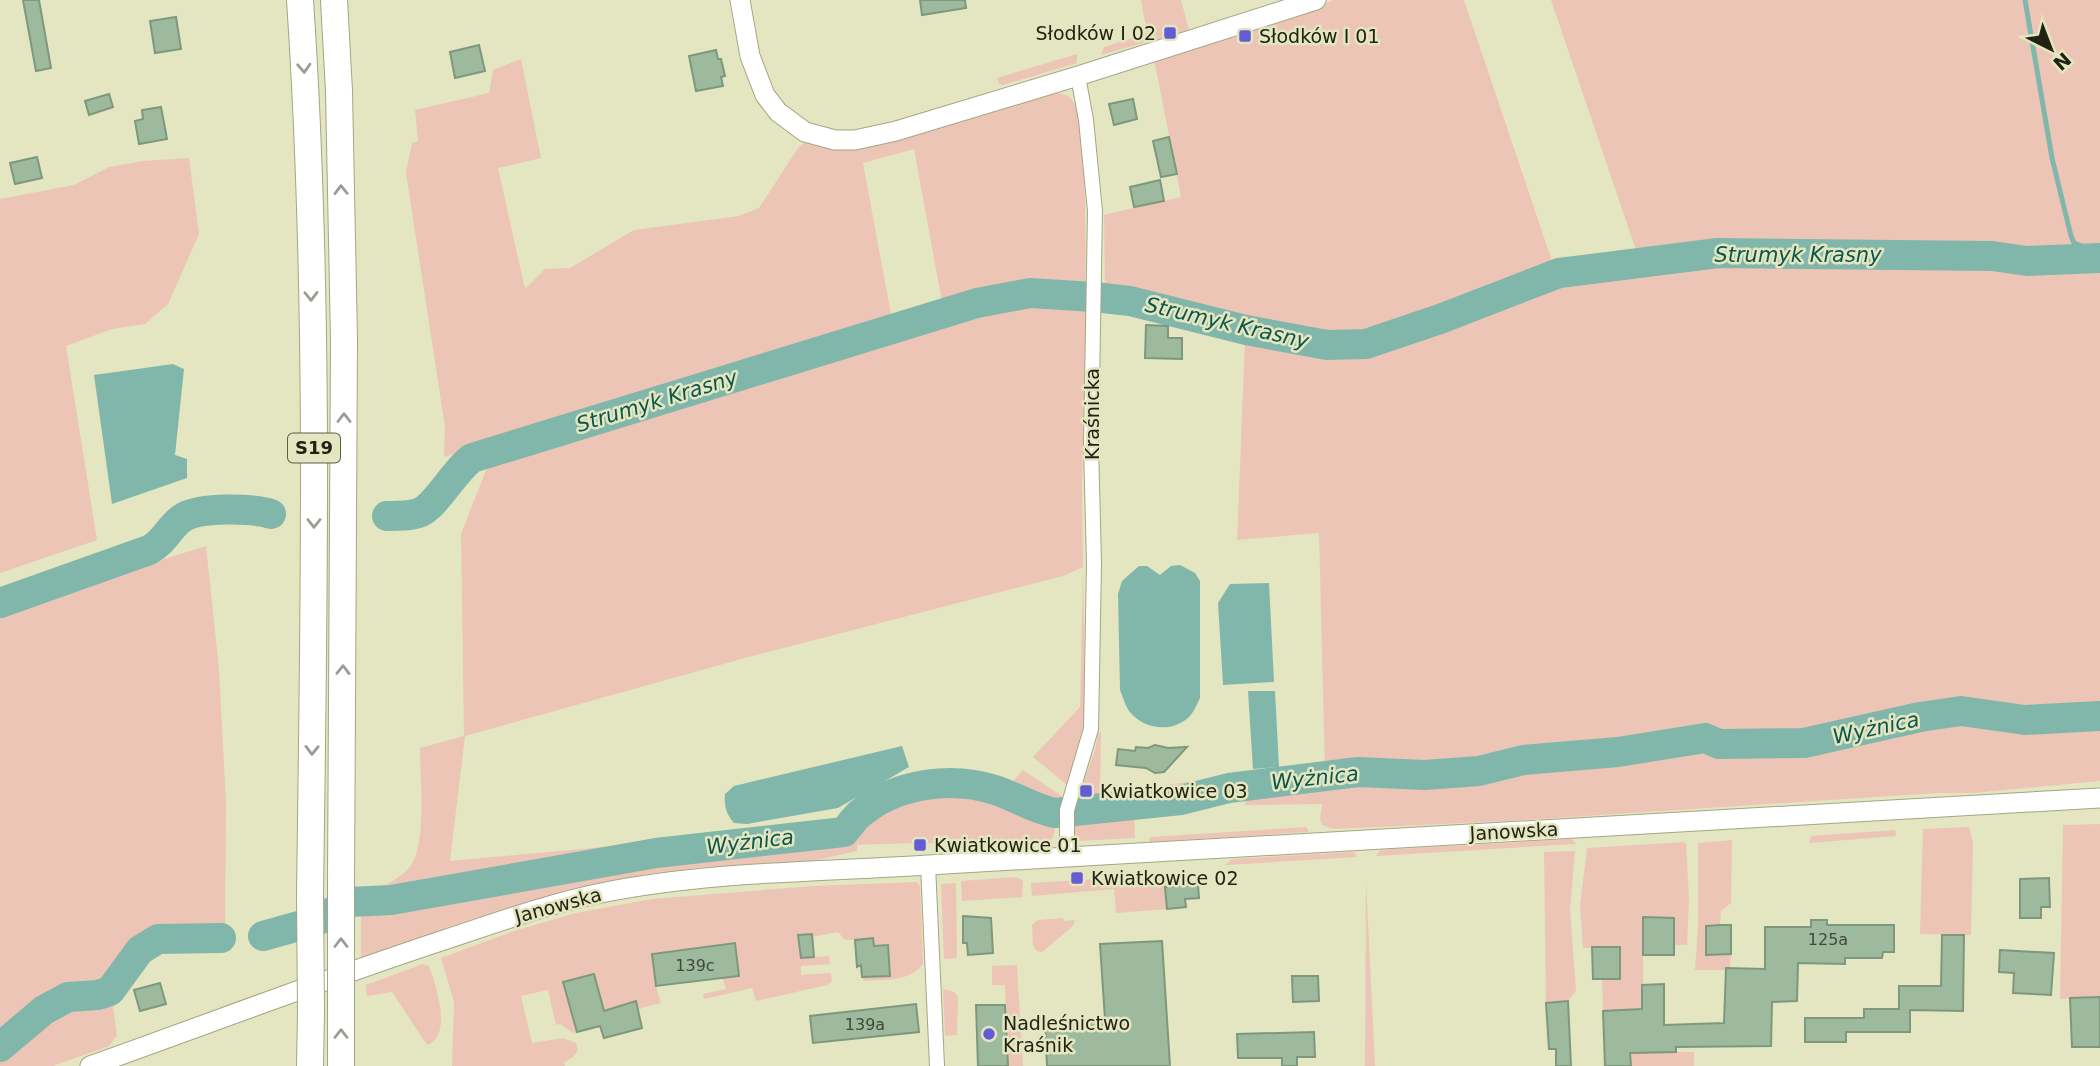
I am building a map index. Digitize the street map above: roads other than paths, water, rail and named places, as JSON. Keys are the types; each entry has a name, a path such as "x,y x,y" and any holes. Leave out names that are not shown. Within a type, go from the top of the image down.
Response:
{"highway":[{"name":"S19","path":"300,0 308,176 314,430 310,1066"},
{"name":"S19","path":"334,0 344,340 341,1066"}],"street":[{"path":"740,0 750,56 765,95 778,111 805,132 835,140 855,140 896,131 1316,0"},
{"name":"Kraśnicka","path":"1067,857 1066,823 1070,796 1091,729 1094,563 1091,445 1095,211 1086,120 1078,76"},
{"name":"Janowska","path":"90,1066 555,903 601,893 696,880 2100,799"},
{"path":"928,865 937,1066"}],"water":[{"path":"173,364 184,369 175,455 187,459 187,478 112,504 94,375"},
{"path":"1180,565 1195,573 1200,581 1200,698 1191,715 1182,722 1158,727 1135,717 1128,709 1120,690 1118,594 1122,581 1139,566 1147,566 1160,575 1171,566"},
{"path":"1269,583 1274,682 1223,685 1218,603 1230,584"},
{"path":"1248,691 1275,691 1279,767 1253,769"},
{"path":"902,746 909,767 838,808 747,824 734,823 727,813 725,794 734,786"}],"waterway":[{"path":"2025,0 2052,158 2071,236 2074,243 2095,251 2100,257"},
{"name":"Strumyk Krasny","path":"387,516 417,514 427,508 472,458 977,303 1030,293 1130,301 1246,330 1327,345 1366,344 1559,273 1718,253 1992,256 2027,261 2100,258"},
{"name":"Strumyk Krasny","path":"0,603 149,550 160,542 179,520 192,514 227,509 271,514"},
{"name":"Wyżnica","path":"263,936 317,921 349,902 391,900 656,853 844,832 859,814 876,802 892,794 926,785 961,783 978,786 1055,813 1181,800 1229,788 1358,772 1425,775 1479,771 1523,760 1618,752 1705,738 1719,744 1804,743 1920,717 1961,711 2025,720 2100,716"},
{"name":"Wyżnica","path":"0,1047 44,1010 68,997 98,995 110,991 140,950 158,939 221,938"}],"place":[{"name":"Słodków I 02","path":"1170,33"},
{"name":"Słodków I 01","path":"1245,36"},
{"name":"Kwiatkowice 03","path":"1086,791"},
{"name":"Kwiatkowice 01","path":"920,845"},
{"name":"Kwiatkowice 02","path":"1077,878"},
{"name":"Nadleśnictwo Kraśnik","path":"989,1034"}]}
